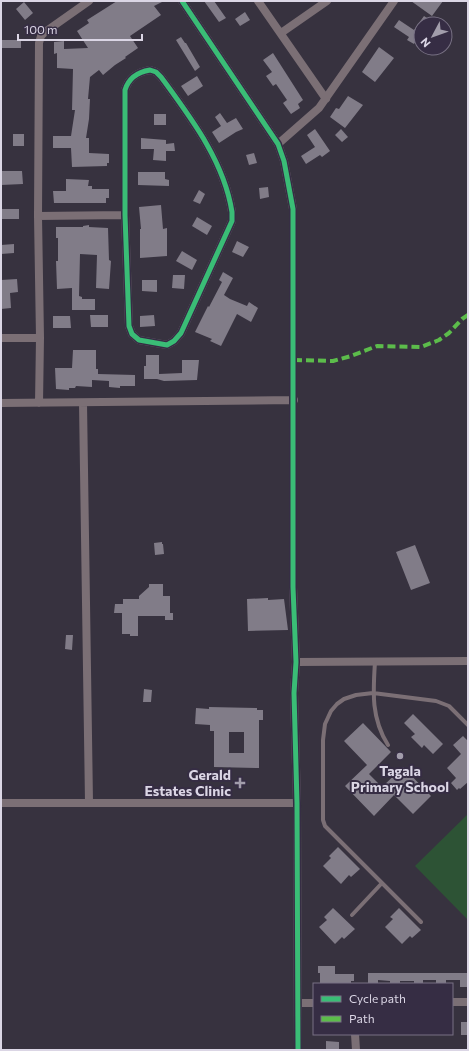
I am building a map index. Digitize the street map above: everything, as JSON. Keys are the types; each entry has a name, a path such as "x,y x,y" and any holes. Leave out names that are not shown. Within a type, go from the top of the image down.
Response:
{"street":[{"path":"39,403 39,43 41,36 45,32 90,1"},
{"path":"182,1 278,144 286,168 293,209 293,587 296,662 294,693 297,803 298,1050"},
{"path":"258,1 326,100"},
{"path":"281,33 328,1"},
{"path":"278,144 326,100 394,1"},
{"path":"150,70 156,72 161,77 189,115 213,154 218,164 232,212 232,221 181,333 174,341 167,344 140,340 132,334 129,326 125,215 125,90 127,84 134,76 140,72 150,70"},
{"path":"38,216 125,215"},
{"path":"1,338 40,338"},
{"path":"1,403 294,400"},
{"path":"83,403 89,802"},
{"path":"296,662 468,661"},
{"path":"1,803 297,803"},
{"path":"453,1002 468,1002"},
{"path":"298,1003 313,1003"},
{"path":"355,1035 356,1050"}],"lane":[{"path":"376,662 373,693 378,725 388,745"},
{"path":"421,922 325,826 323,820 323,740 325,724 331,711 344,699 356,695 373,693 436,701 449,706 468,725"},
{"path":"352,915 382,883"}],"green space":[{"path":"468,814 468,920 415,866"}],"building":[{"path":"117,1 164,1 154,6 161,15 130,36 138,48 103,75 99,70 90,77 88,99 90,99 89,119 86,138 89,138 89,153 109,154 109,163 107,163 107,166 72,167 71,148 53,148 53,136 71,136 75,110 72,110 73,69 57,68 57,53 54,54 54,42 64,41 64,49 88,48 77,31 89,23 87,20"},
{"path":"204,1 214,1 226,18 219,22"},
{"path":"411,1 443,1 432,16"},
{"path":"24,2 33,13 25,20 16,9"},
{"path":"245,12 250,20 240,26 235,19"},
{"path":"399,20 413,29 413,43 407,40 409,37 394,27"},
{"path":"181,37 200,67 195,71 176,40"},
{"path":"1,40 21,40 21,48 1,48"},
{"path":"379,47 394,58 375,82 362,72"},
{"path":"273,53 303,100 298,104 300,108 291,114 283,103 287,100 276,84 273,86 266,76 272,72 263,60"},
{"path":"197,76 203,86 188,96 181,86"},
{"path":"348,96 363,105 345,128 330,117 336,108 339,109"},
{"path":"220,113 227,123 236,118 243,129 219,143 212,132 221,126 215,117"},
{"path":"154,114 166,114 166,125 154,125"},
{"path":"315,129 330,151 322,157 320,155 306,164 301,156 315,147 307,135"},
{"path":"341,129 348,137 342,142 335,135"},
{"path":"13,134 24,134 24,146 13,146"},
{"path":"141,138 166,140 166,144 174,143 175,151 166,151 166,161 153,160 154,149 141,149"},
{"path":"254,153 257,163 249,165 246,155"},
{"path":"1,171 22,171 23,184 1,185"},
{"path":"138,172 165,172 165,179 169,180 169,186 138,185"},
{"path":"66,179 89,180 88,186 92,186 92,189 109,189 109,198 106,198 106,203 54,203 53,191 66,191"},
{"path":"268,187 269,197 260,199 259,188"},
{"path":"199,190 205,194 200,204 193,201"},
{"path":"161,205 163,229 167,228 167,256 140,258 141,229 139,207"},
{"path":"1,209 19,209 19,219 1,219"},
{"path":"197,217 212,226 207,235 192,226"},
{"path":"89,225 89,227 108,228 109,260 111,261 109,289 96,288 97,255 80,254 79,296 82,297 82,299 95,299 95,310 72,310 72,288 57,289 56,261 58,261 58,238 56,238 56,227 83,227"},
{"path":"237,241 249,247 243,257 232,252"},
{"path":"14,244 14,253 1,254 1,245"},
{"path":"182,251 197,260 192,270 176,261"},
{"path":"223,272 233,278 224,295 247,306 249,302 258,308 251,322 237,314 221,346 210,341 212,339 195,332 222,282 219,280"},
{"path":"173,275 185,275 184,289 172,288"},
{"path":"17,279 18,292 10,293 11,308 1,309 1,280"},
{"path":"142,280 157,280 157,292 142,291"},
{"path":"90,315 108,315 108,327 91,327"},
{"path":"154,315 155,326 140,327 140,316"},
{"path":"53,316 70,316 71,328 53,328"},
{"path":"73,350 96,350 96,369 98,369 98,374 135,375 135,386 120,386 120,388 109,387 109,381 92,380 92,387 76,386 75,388 69,388 69,390 56,389 55,368 72,368"},
{"path":"146,355 159,355 159,374 182,373 182,360 199,360 197,380 164,381 157,379 144,379"},
{"path":"162,542 164,554 155,555 154,543"},
{"path":"415,545 430,583 411,590 396,552"},
{"path":"149,584 163,584 163,596 170,596 170,613 173,613 173,620 165,620 165,616 138,616 138,636 122,634 122,613 114,613 115,604 123,604 123,599 139,599 139,596 149,587"},
{"path":"268,598 268,600 284,599 288,630 248,631 247,599"},
{"path":"66,635 73,635 72,650 65,649"},
{"path":"144,689 152,690 151,702 143,702"},
{"path":"209,707 257,708 257,710 263,710 263,720 259,720 259,768 214,767 214,731 210,731 210,725 195,724 196,708 209,709","holes":["229,732 244,732 244,753 229,753"]},
{"path":"413,714 443,744 433,754 424,745 422,748 411,737 415,734 404,723"},
{"path":"363,723 391,752 369,774 382,787 403,767 431,796 413,814 394,795 374,816 345,786 367,765 344,741"},
{"path":"463,736 468,741 468,782 457,790 451,783 456,778 447,768 461,754 453,745"},
{"path":"338,847 360,869 351,877 349,875 341,884 323,866 331,858 329,856"},
{"path":"333,908 355,929 344,939 342,937 335,944 319,927 327,920 324,917"},
{"path":"399,908 421,930 412,938 410,936 402,944 385,927 393,919 390,917"},
{"path":"318,966 335,966 335,974 354,974 354,981 351,981 351,983 320,983 320,973 318,973"},
{"path":"368,973 468,973 468,987 460,987 460,980 446,980 446,983 436,983 436,980 423,980 423,983 414,983 414,981 400,981 400,983 390,983 390,981 378,980 378,983 368,983"},
{"path":"461,1022 468,1022 468,1035 461,1035"},
{"path":"326,1041 339,1042 339,1050 326,1050"}],"marked path":[{"path":"294,360 333,361 377,346 421,347 439,340 449,333 462,319 468,315"}],"cycle path":[{"path":"182,1 278,144 284,161 293,209 293,587 296,662 294,693 297,803 298,1050"},
{"path":"150,70 156,72 161,77 184,108 205,141 222,175 232,212 232,221 181,333 174,341 167,345 139,340 132,334 129,326 125,215 125,90 134,76 150,70"}],"place":[{"name":"Tagala Primary School","path":"400,756"},
{"name":"Gerald Estates Clinic","path":"240,783"}]}
